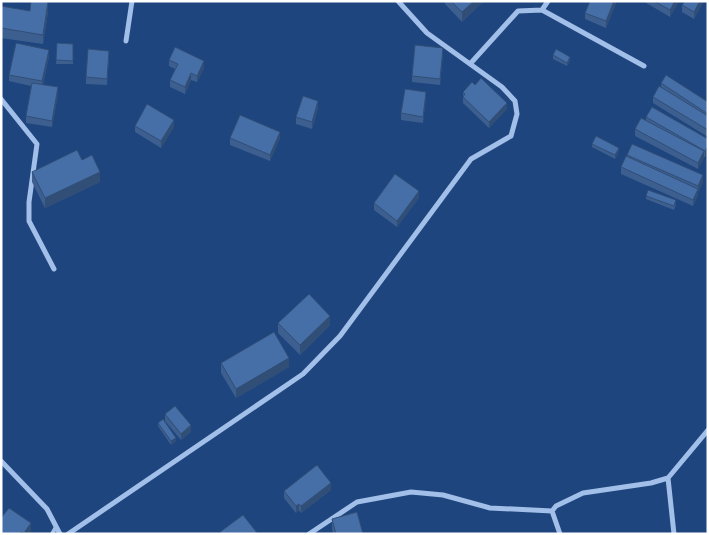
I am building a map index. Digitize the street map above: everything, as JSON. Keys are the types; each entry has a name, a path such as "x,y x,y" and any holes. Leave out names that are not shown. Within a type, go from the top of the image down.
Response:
{"street":[{"path":"126,41 132,1"},
{"path":"68,534 303,374 340,336 472,159 511,136 517,114 515,102 502,87 427,33 398,1"},
{"path":"542,10 548,1"},
{"path":"470,64 518,11 542,10 644,66"},
{"path":"1,100 37,144 29,202 29,221 54,270"},
{"path":"552,511 556,506 583,493 652,484 668,478 708,430"},
{"path":"1,461 47,509 60,534"},
{"path":"668,478 674,534"},
{"path":"309,534 357,502 411,492 444,496 490,508 552,511"},
{"path":"552,511 560,534"}],"lane":[{"path":"52,534 56,527"}],"building":[{"path":"31,1 48,2 43,35 1,28 1,6 30,11"},
{"path":"451,1 474,1 462,12"},
{"path":"590,1 614,1 606,21 585,13"},
{"path":"654,1 675,1 670,10"},
{"path":"685,1 700,1 694,12 682,5"},
{"path":"16,43 49,50 42,81 9,75"},
{"path":"57,43 73,44 73,61 56,60"},
{"path":"415,45 443,48 440,79 412,76"},
{"path":"175,47 204,61 197,76 191,73 185,87 170,80 178,64 169,60"},
{"path":"88,49 109,51 107,79 86,77"},
{"path":"556,49 570,57 567,63 553,55"},
{"path":"666,75 708,102 708,114 661,83"},
{"path":"481,78 507,103 489,122 463,97 465,94 463,92 472,82 475,85"},
{"path":"32,83 58,87 52,121 26,116"},
{"path":"659,86 708,116 708,130 653,97"},
{"path":"405,89 426,92 423,117 401,113"},
{"path":"303,96 318,101 312,122 296,117"},
{"path":"147,104 174,120 161,141 135,126"},
{"path":"652,107 708,139 708,146 705,151 646,117"},
{"path":"240,115 280,132 270,155 230,138"},
{"path":"641,118 704,151 698,163 635,129"},
{"path":"596,136 619,148 615,155 592,144"},
{"path":"632,144 703,175 698,186 627,155"},
{"path":"77,150 82,160 92,155 100,172 45,198 32,172"},
{"path":"626,156 698,189 693,200 621,167"},
{"path":"395,174 419,191 397,221 374,203"},
{"path":"648,190 676,200 674,206 646,196"},
{"path":"309,294 330,316 300,345 278,323"},
{"path":"274,332 289,358 236,389 221,363"},
{"path":"175,406 191,425 181,434 165,414"},
{"path":"163,419 176,438 171,441 158,423"},
{"path":"317,465 331,483 301,506 299,504 296,506 284,491"},
{"path":"9,508 31,523 24,533 1,534 1,518"},
{"path":"357,512 363,534 336,534 332,519"},
{"path":"243,515 258,534 221,534 220,532"}]}
